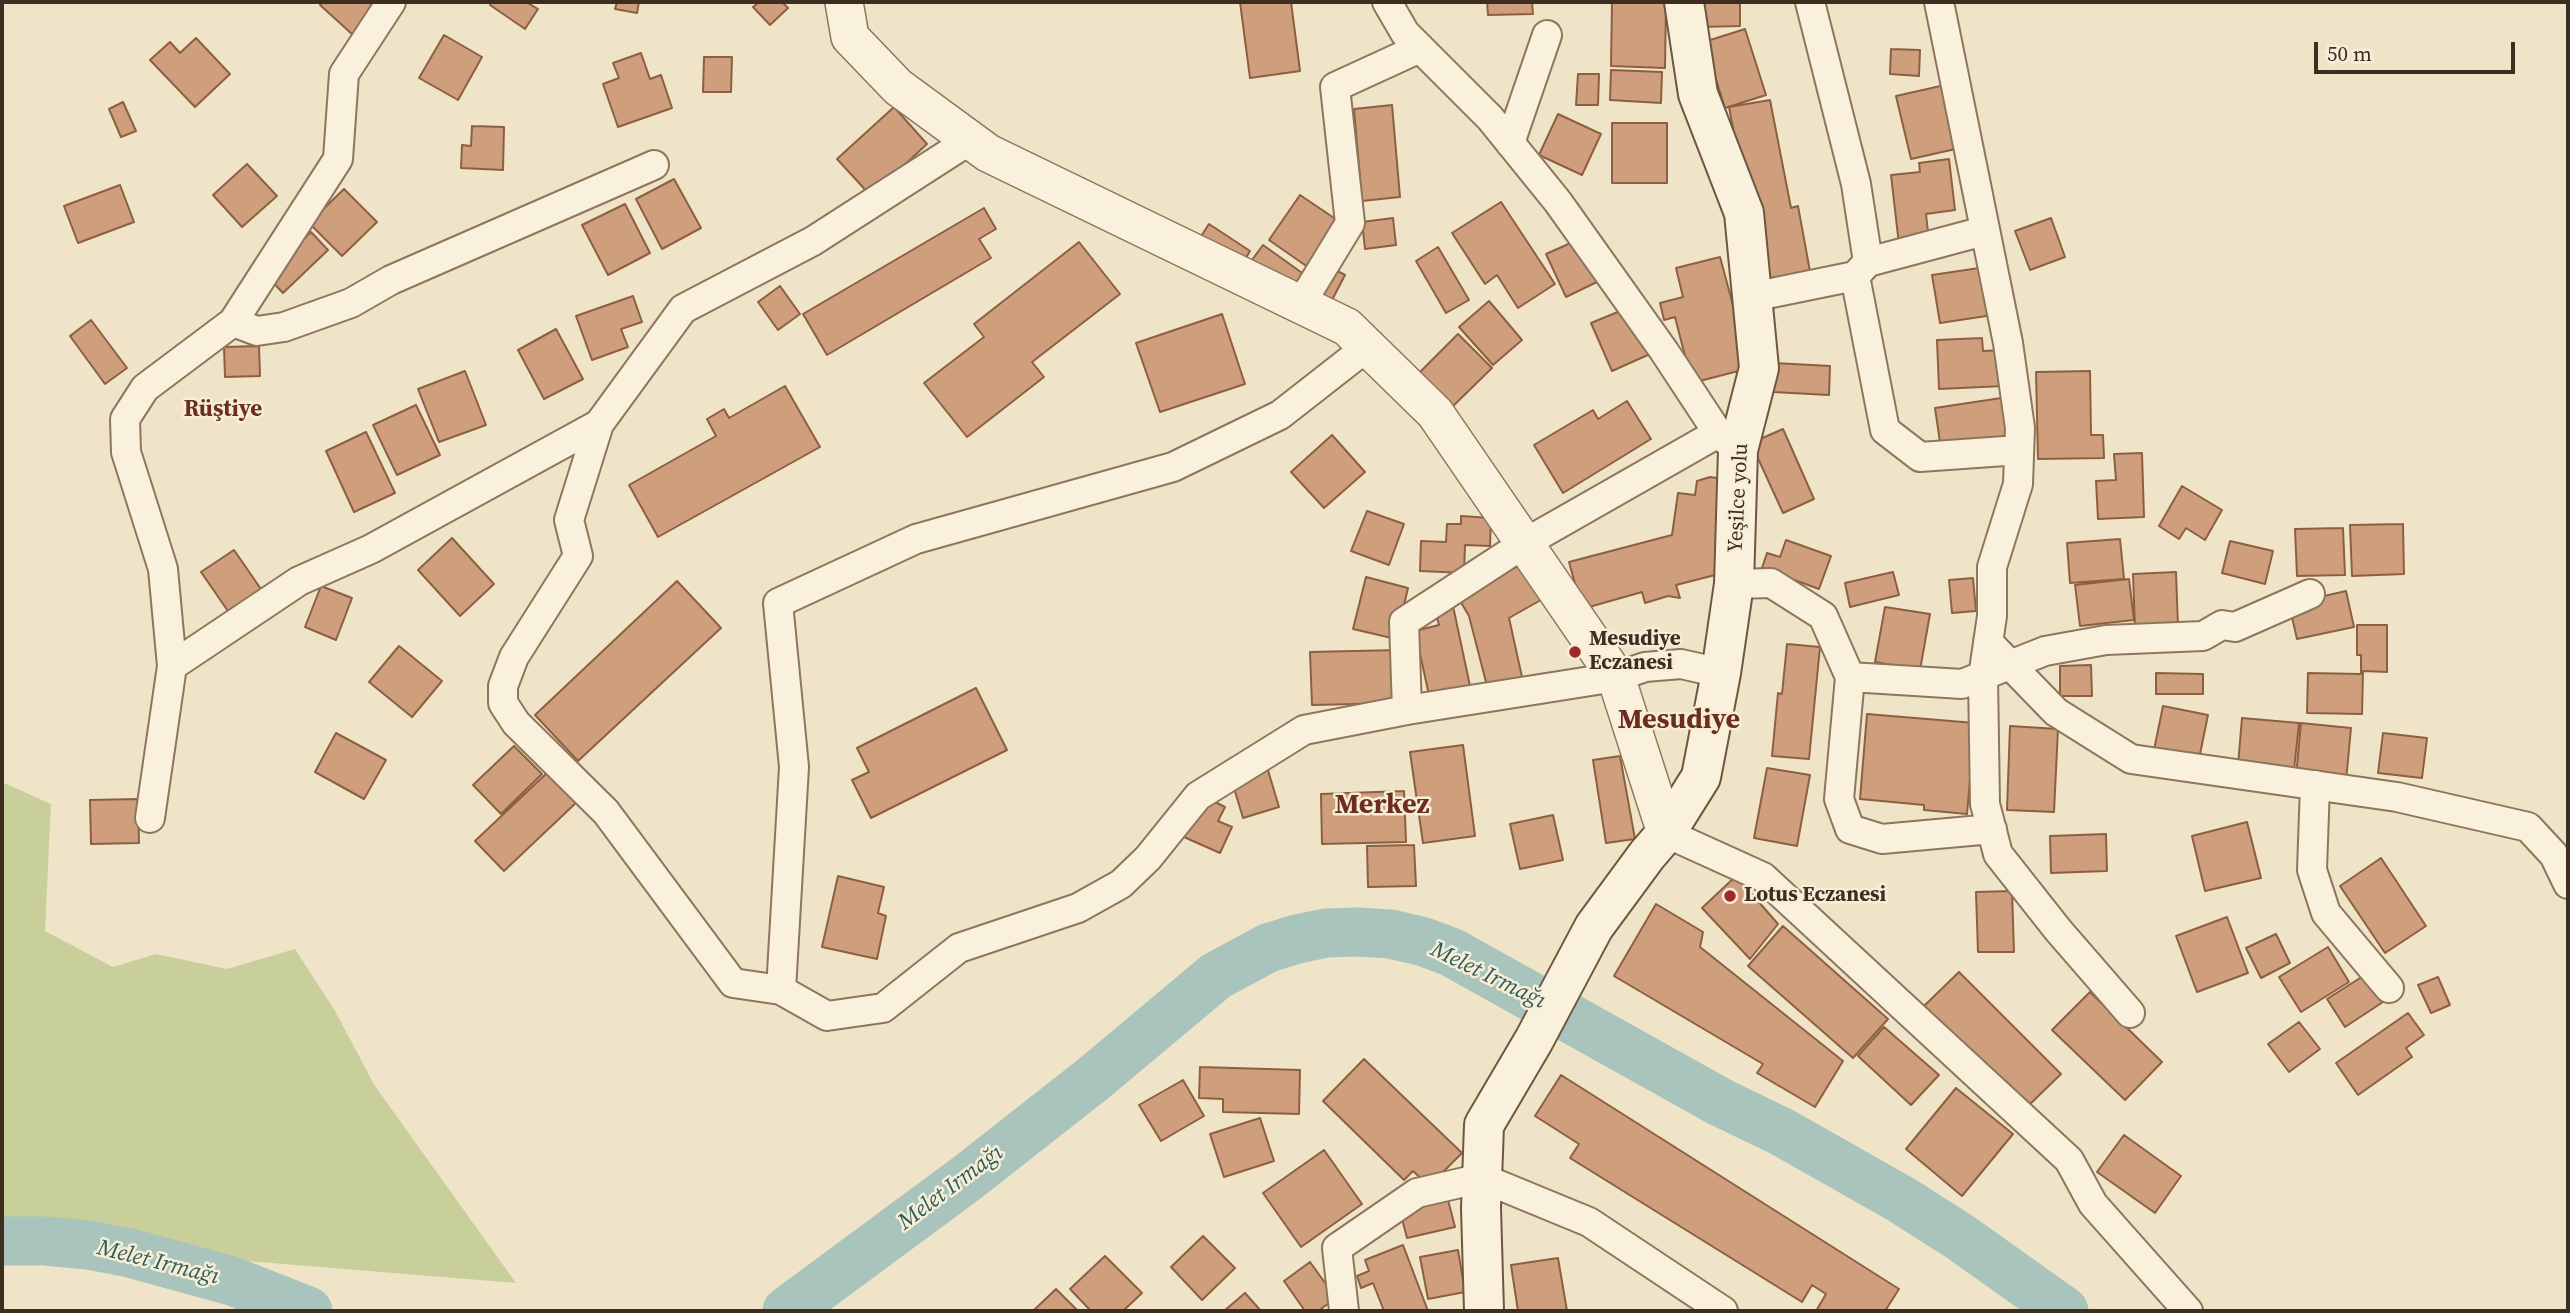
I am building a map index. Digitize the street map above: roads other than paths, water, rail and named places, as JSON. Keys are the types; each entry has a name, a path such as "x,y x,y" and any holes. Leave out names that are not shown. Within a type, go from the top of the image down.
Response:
{"main road":[{"name":"Yeşilce yolu","path":"1484,1311 1481,1208 1485,1125 1594,927 1666,833 1701,777 1721,673 1734,584 1728,441 1759,368 1744,213 1698,94 1684,2"}],"street":[{"path":"150,818 172,666 163,569 126,452 125,419 145,388 233,322 338,159 344,74 391,2"},
{"path":"844,2 850,37 898,87 988,153 1347,327 1435,413 1616,677 1666,833 1763,877 2069,1160 2093,1204 2188,1311"},
{"path":"1387,2 1405,33 1490,118 1558,202 1728,441 1525,543 1404,622 1407,710"},
{"path":"1810,2 1856,184 1861,269 1885,430 1920,457 2019,450"},
{"path":"1939,2 2008,343 2020,428 2018,484 1992,567 1992,616 1983,677 1985,804 1998,854 2058,930 2130,1013"},
{"path":"1510,143 1547,34"},
{"path":"1300,305 1350,223 1335,88 1420,48"},
{"path":"970,139 813,241 683,309 599,424 569,520 578,556 514,657 503,686 503,703 516,723 606,813 733,983 781,990 827,1016 883,1008 959,948 1078,908 1121,884 1148,858 1198,796 1304,730 1407,710 1616,677 1645,667 1681,664 1721,673"},
{"path":"233,322 257,331 284,327 351,303 391,280 654,165"},
{"path":"1752,297 1819,284 1984,232"},
{"path":"781,990 794,767 778,603 916,539 1173,467 1280,415 1367,347"},
{"path":"172,666 299,582 371,549 599,424"},
{"path":"1734,584 1771,583 1823,616 1850,677 1839,799 1850,829 1882,839 1992,829"},
{"path":"1850,677 1962,684 2045,651 2106,640 2203,636 2222,625 2235,627 2310,594"},
{"path":"1988,642 2056,712 2132,759 2397,797 2528,827 2554,855 2568,884"},
{"path":"2315,785 2312,870 2326,913 2389,988"},
{"path":"1344,1311 1338,1248 1417,1193 1482,1178 1589,1222 1723,1311"}],"waterway":[{"name":"Melet Irmağı","path":"787,1311 967,1178 1093,1079 1216,976 1268,948 1297,939 1326,933 1358,932 1390,934 1451,952 1902,1200 1960,1237 2064,1311"},
{"name":"Melet Irmağı","path":"2,1241 88,1245 130,1253 232,1281 308,1311"}],"place":[{"name":"Mesudiye Eczanesi","path":"1575,652"},
{"name":"Lotus Eczanesi","path":"1730,896"}],"district":[{"name":"Rüştiye","path":"223,410"},
{"name":"Mesudiye","path":"1679,721"},
{"name":"Merkez","path":"1382,806"}]}
